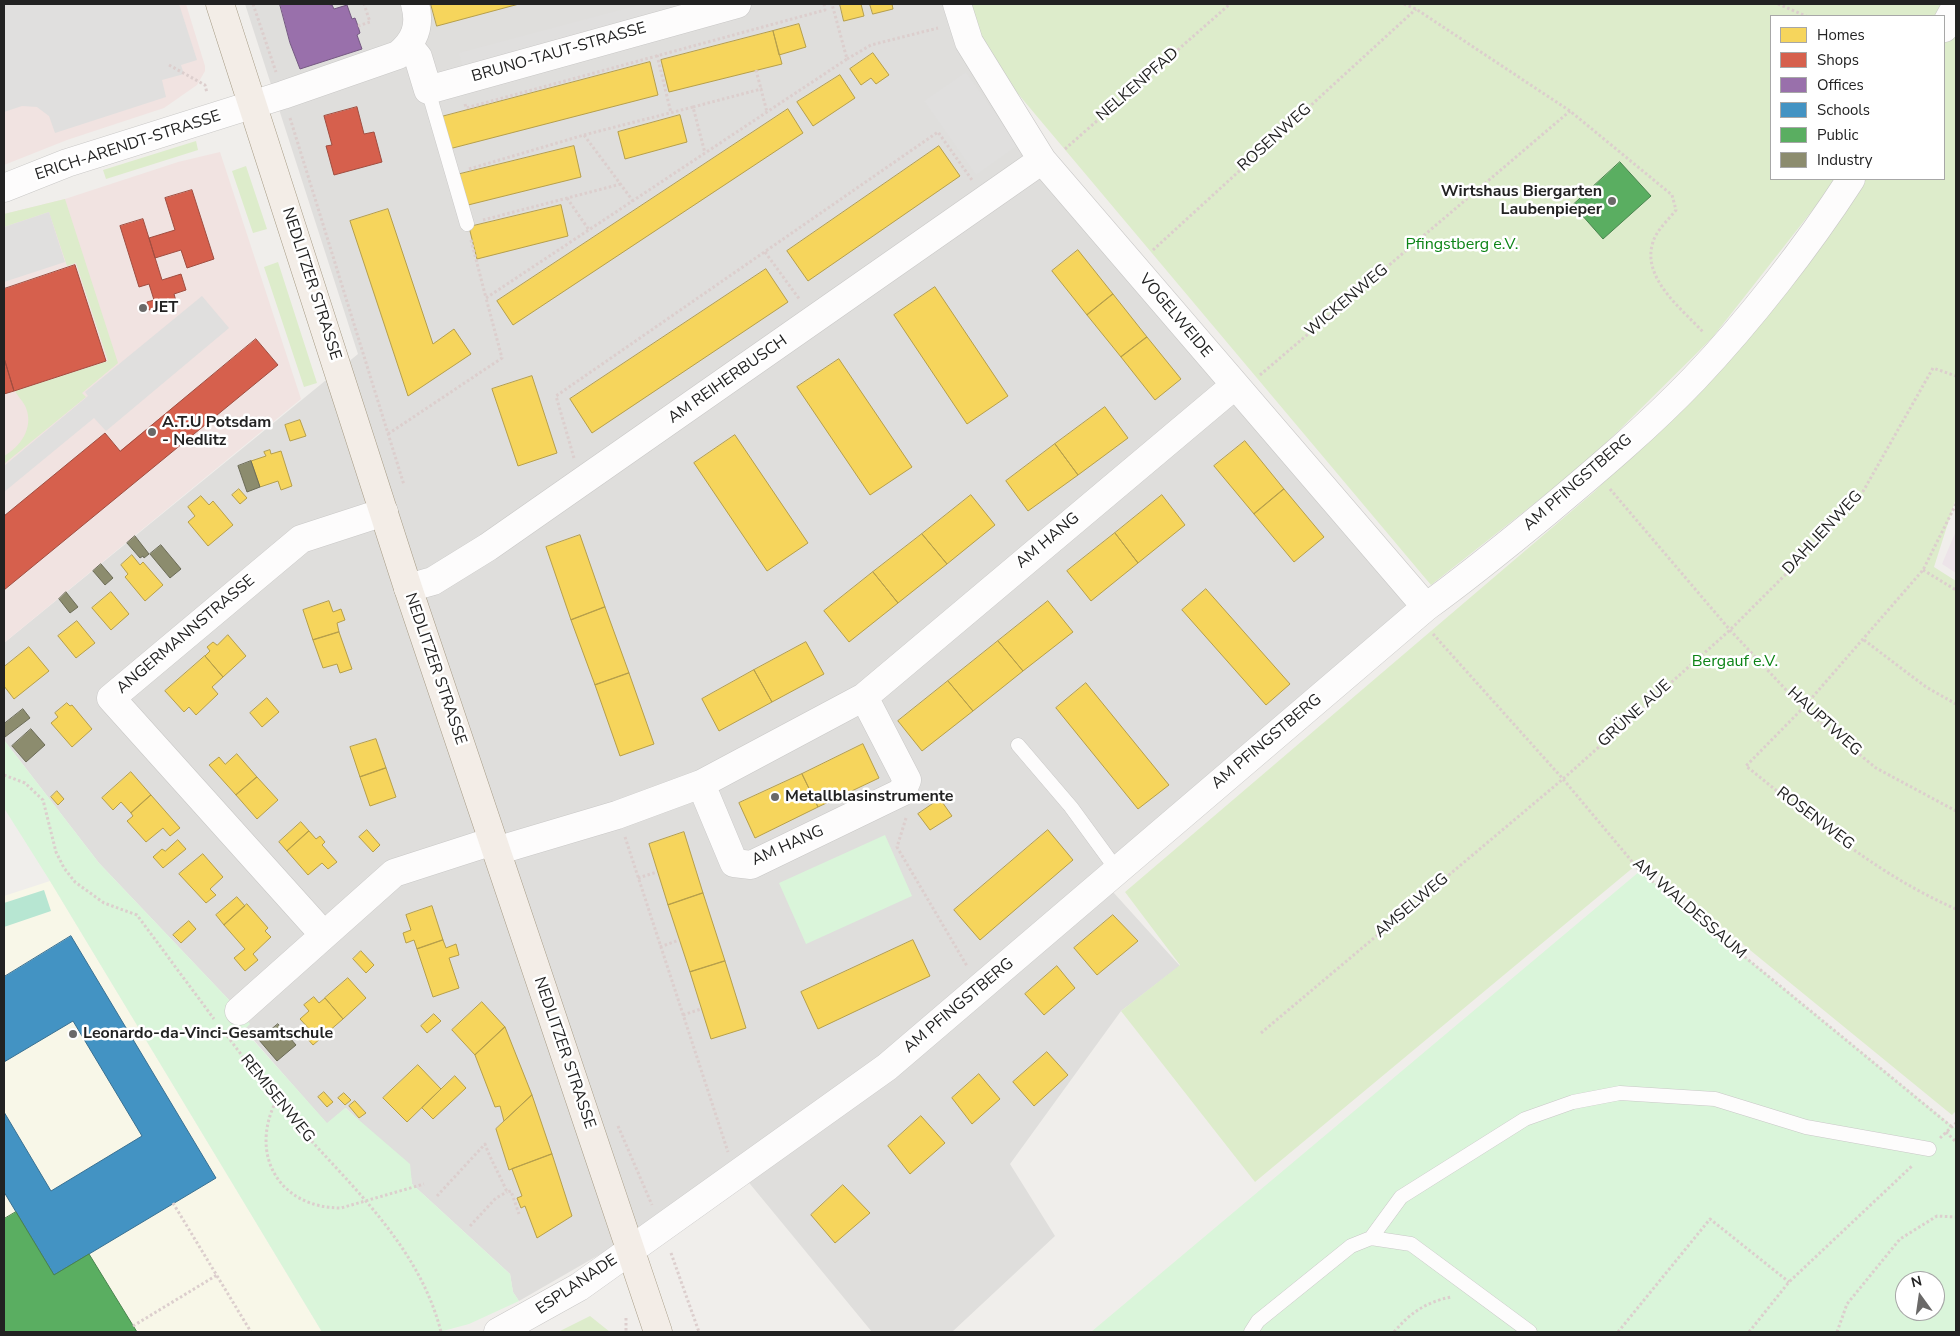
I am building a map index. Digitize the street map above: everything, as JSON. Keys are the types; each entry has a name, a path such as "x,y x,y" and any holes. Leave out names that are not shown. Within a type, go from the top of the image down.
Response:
{"main road":[{"name":"NEDLITZER STRASSE","path":"220,4 408,588 658,1332"}],"street":[{"path":"415,4 418,23 415,36 409,46 418,57 428,90"},
{"name":"BRUNO-TAUT-STRASSE","path":"428,90 737,4"},
{"name":"VOGELWEIDE","path":"957,4 969,42 1042,160 1234,386 1421,611"},
{"path":"1945,26 1956,6"},
{"name":"ERICH-ARENDT-STRASSE","path":"4,188 67,164 385,61 398,56 409,46"},
{"name":"AM REIHERBUSCH","path":"408,588 433,581 488,547 1042,160"},
{"name":"AM PFINGSTBERG","path":"629,1250 736,1176 887,1067 1421,611 1469,577 1595,471 1693,380 1720,350 1795,256 1850,180"},
{"name":"AM HANG","path":"494,846 617,815 702,784 864,697 1234,386"},
{"name":"ANGERMANNSTRASSE","path":"324,935 111,698 301,539 384,512"},
{"name":"AM HANG","path":"702,784 734,863 751,865 902,792 906,780 864,697"},
{"path":"239,1011 394,873 494,846"},
{"name":"ESPLANADE","path":"498,1332 579,1287 629,1250"}],"lane":[{"path":"428,90 466,224"},
{"path":"1018,745 1071,808 1117,870"},
{"path":"1371,1238 1401,1197 1525,1119 1573,1102 1620,1093 1715,1099 1806,1127 1929,1149"},
{"path":"1251,1332 1258,1321 1351,1246 1371,1238 1411,1244 1530,1332"}],"path":[{"path":"253,4 284,95 405,489"},
{"path":"358,26 370,22 364,4"},
{"path":"464,101 466,108 825,10 824,4"},
{"path":"832,4 847,59"},
{"name":"NELKENPFAD","path":"1042,160 1061,152 1230,4"},
{"path":"1404,4 1416,9 1570,111 1672,195 1676,202 1676,210 1653,240 1650,252 1656,278 1664,290 1720,350"},
{"path":"1778,4 1804,15"},
{"name":"ROSENWEG","path":"1133,267 1416,9"},
{"path":"649,28 671,113"},
{"path":"486,298 847,59 871,45 938,28"},
{"path":"746,32 747,38"},
{"path":"756,70 767,112"},
{"path":"452,173 584,135 761,89"},
{"path":"693,108 705,153"},
{"name":"WICKENWEG","path":"1234,386 1257,377 1570,111"},
{"path":"582,482 556,396 938,132 986,199"},
{"path":"584,135 633,200"},
{"path":"388,434 502,358 466,224 621,184"},
{"path":"567,198 589,230"},
{"path":"765,252 814,320"},
{"name":"DAHLIENWEG","path":"1730,630 1861,495 1933,368 1956,376"},
{"name":"HAUPTWEG","path":"1595,471 1730,630 1803,708 1876,768 1956,811"},
{"path":"1803,708 1923,570 1956,504"},
{"path":"1923,570 1956,590"},
{"name":"AM WALDESSAUM","path":"1421,611 1640,871 1952,1127"},
{"name":"GRÜNE AUE","path":"1563,778 1730,630"},
{"path":"1864,640 1926,686 1956,704"},
{"name":"ROSENWEG","path":"1803,708 1746,766 1833,836 1921,894 1956,909"},
{"name":"REMISENWEG","path":"4,775 25,783 43,800 56,852 64,868 75,882 104,903 137,915 276,1101 398,1240 414,1265 435,1309 441,1332"},
{"name":"AMSELWEG","path":"1261,1033 1563,778"},
{"path":"617,815 736,1176"},
{"path":"897,847 980,988"},
{"path":"638,878 658,872"},
{"path":"660,947 679,940"},
{"path":"683,1015 701,1009"},
{"path":"276,1101 266,1126 264,1139 270,1166 284,1187 304,1202 328,1208 353,1206 364,1200 401,1192 424,1184"},
{"path":"616,1122 662,1227 699,1332"},
{"path":"1748,1332 1790,1282 1956,1123"},
{"path":"1946,1132 1956,1142"},
{"path":"437,1196 485,1144 490,1160 499,1172 507,1192"},
{"path":"470,1226 496,1198 511,1191 519,1214"},
{"path":"173,1203 251,1332"},
{"path":"1837,1332 1846,1304 1900,1239 1938,1216 1956,1217"},
{"path":"1618,1332 1710,1219 1790,1282"},
{"path":"133,1326 217,1275"},
{"path":"1394,1332 1408,1315 1434,1301 1462,1296 1484,1297"}],"shaded area":[{"path":"4,4 186,4 205,71 197,85 164,108 67,140 4,165"},
{"path":"4,4 179,4 197,60 181,65 184,74 162,80 166,97 55,133 49,116 37,107 22,106 4,112"},
{"path":"245,4 947,4 960,51 1426,607 1104,882 1180,966 1121,1011 1010,1164 1055,1236 952,1332 872,1332 741,1173 519,1301 513,1292 510,1274 412,1184 410,1171 346,1108 327,1124 244,1029 230,1001 99,863 4,740 4,643 358,354"},
{"path":"643,4 719,4 464,74 459,53"},
{"path":"966,72 1018,145 976,175 924,101"},
{"path":"220,152 301,399 4,643 4,214 65,199 178,162"},
{"path":"49,212 65,262 4,282 4,227"},
{"path":"202,296 229,328 106,431 94,418 4,492 4,466 88,396 85,392"},
{"path":"1956,531 1956,573 1942,564"},
{"name":"Leonardo-da-Vinci-Gesamtschule","path":"50,881 322,1332 4,1332 4,896"}],"green space":[{"name":"Pfingstberg e.V.","path":"965,4 1944,4 1938,15 1770,15 1770,180 1836,180 1712,338 1587,462 1431,585 998,70"},
{"name":"Bergauf e.V.","path":"1956,22 1956,498 1934,567 1956,581 1956,1111 1952,1115 1641,861 1255,1182 1121,1011 1180,965 1125,892 1594,492 1729,357 1861,180 1945,180 1945,41"},
{"path":"196,141 198,150 106,179 103,170"},
{"path":"246,166 267,229 253,233 232,171"},
{"path":"65,199 118,363 82,393 86,397 4,464 4,456 15,448 27,430 28,415 26,408 15,391 108,361 76,263 67,266 49,212 4,227 4,214"},
{"path":"278,262 317,383 304,387 264,267"},
{"path":"4,740 99,863 230,1001 250,1024 244,1030 327,1123 345,1108 410,1164 412,1184 510,1274 513,1292 519,1301 469,1324 439,1332 322,1332 4,808"},
{"path":"885,835 912,896 806,944 779,883"},
{"path":"1640,871 1956,1129 1956,1332 1091,1332"},
{"path":"44,890 51,911 4,927 4,903"},
{"path":"590,1316 610,1332 558,1332"}],"building: Homes":[{"path":"431,4 519,4 437,26"},
{"path":"840,4 861,4 864,16 844,21"},
{"path":"870,4 892,4 893,9 873,14"},
{"path":"799,24 806,47 779,55 773,31"},
{"path":"773,31 782,64 669,92 661,60"},
{"path":"873,53 889,75 876,84 871,78 861,85 850,69"},
{"path":"650,62 658,95 449,149 441,117"},
{"path":"840,75 855,98 813,126 797,102"},
{"path":"788,109 803,133 513,325 497,301"},
{"path":"680,115 687,142 625,159 618,132"},
{"path":"574,146 581,177 464,206 456,175"},
{"path":"939,146 960,176 808,281 787,251"},
{"path":"561,205 568,236 477,259 469,227"},
{"path":"388,209 433,344 454,329 471,354 408,396 350,221"},
{"path":"1078,250 1113,294 1087,315 1052,271"},
{"path":"766,269 788,302 592,433 570,399"},
{"path":"935,287 1008,396 967,424 894,315"},
{"path":"1113,294 1147,337 1121,357 1087,315"},
{"path":"1147,337 1181,379 1155,400 1121,357"},
{"path":"839,359 912,467 870,495 797,387"},
{"path":"532,376 557,453 518,466 492,389"},
{"path":"1105,407 1128,438 1078,475 1055,444"},
{"path":"300,420 306,436 290,441 285,425"},
{"path":"735,435 808,543 767,571 694,463"},
{"path":"1245,441 1284,489 1254,514 1214,466"},
{"path":"1055,444 1078,475 1028,511 1006,481"},
{"path":"270,450 271,454 281,451 292,486 281,490 278,481 260,487 251,461 266,456 264,452"},
{"path":"239,489 247,498 240,504 232,495"},
{"path":"1284,489 1324,537 1294,562 1254,514"},
{"path":"971,495 995,525 947,564 922,534"},
{"path":"1162,495 1185,525 1138,563 1115,533"},
{"path":"201,496 209,505 213,501 233,525 208,546 188,522 195,516 188,507"},
{"path":"1115,533 1138,563 1091,601 1067,571"},
{"path":"922,534 947,564 898,603 873,572"},
{"path":"580,535 605,607 571,620 546,547"},
{"path":"132,555 140,565 143,562 163,585 145,601 125,577 128,574 121,565"},
{"path":"873,572 898,603 849,642 824,611"},
{"path":"1206,589 1290,684 1266,705 1182,610"},
{"path":"111,592 129,614 111,630 92,608"},
{"path":"329,601 333,612 341,609 345,620 337,623 339,632 313,640 303,610"},
{"path":"1048,601 1073,632 1023,671 998,641"},
{"path":"605,607 629,673 595,685 571,620"},
{"path":"77,621 95,643 76,658 58,636"},
{"path":"339,632 352,669 340,673 337,664 323,668 313,640"},
{"path":"228,635 246,656 223,677 205,656 210,651 207,647 213,642 217,645"},
{"path":"998,641 1023,671 973,711 948,681"},
{"path":"806,642 824,674 772,702 754,670"},
{"path":"29,647 49,671 14,699 4,686 4,667"},
{"path":"205,656 223,677 212,687 218,694 196,715 189,707 184,712 165,691"},
{"path":"754,670 772,702 719,731 702,699"},
{"path":"629,673 654,744 620,756 595,685"},
{"path":"948,681 973,711 922,751 898,721"},
{"path":"1086,683 1169,785 1138,809 1056,708"},
{"path":"267,698 279,712 262,727 250,713"},
{"path":"67,703 70,706 72,705 92,729 72,747 51,723 58,717 55,713"},
{"path":"376,739 386,768 360,777 350,747"},
{"path":"863,744 879,778 818,807 802,774"},
{"path":"237,754 257,777 236,795 209,765 219,757 225,764"},
{"path":"386,768 396,797 370,806 360,777"},
{"path":"131,772 151,795 131,813 121,802 113,810 102,798"},
{"path":"802,774 818,807 755,838 739,803"},
{"path":"257,777 278,800 257,819 236,795"},
{"path":"57,791 64,799 58,805 51,797"},
{"path":"151,795 180,828 170,836 163,828 146,842 127,821 133,816 131,813"},
{"path":"940,799 952,816 930,830 918,814"},
{"path":"301,822 309,831 287,851 279,842"},
{"path":"367,830 380,845 373,852 359,837"},
{"path":"1048,830 1073,860 980,940 954,910"},
{"path":"309,831 316,839 320,836 325,842 322,845 337,862 328,869 322,863 308,875 287,851"},
{"path":"684,832 703,893 668,905 649,844"},
{"path":"178,840 186,849 163,868 153,857 162,849 165,851"},
{"path":"203,854 223,877 210,889 216,895 206,903 179,874"},
{"path":"703,893 725,961 690,972 668,905"},
{"path":"237,897 245,906 224,925 216,915"},
{"path":"247,904 268,928 265,931 271,937 253,954 258,960 245,971 234,958 245,949 224,925"},
{"path":"432,906 443,940 417,949 414,940 406,943 403,933 411,930 406,915"},
{"path":"1113,915 1138,941 1097,975 1074,948"},
{"path":"189,921 196,929 181,943 173,935"},
{"path":"443,940 446,948 456,944 459,955 449,958 459,988 433,997 417,949"},
{"path":"913,940 930,976 818,1029 801,992"},
{"path":"361,951 374,965 366,973 353,959"},
{"path":"725,961 746,1028 711,1039 690,972"},
{"path":"1057,966 1075,988 1044,1015 1025,994"},
{"path":"348,978 366,998 343,1019 325,998"},
{"path":"314,997 319,1003 325,998 343,1019 313,1045 306,1037 312,1032 300,1019 309,1011 304,1005"},
{"path":"482,1002 505,1027 475,1055 452,1030"},
{"path":"434,1014 441,1021 427,1033 421,1026"},
{"path":"505,1027 532,1095 504,1121 500,1106 495,1107 475,1055"},
{"path":"1047,1052 1068,1075 1034,1106 1013,1082"},
{"path":"418,1065 441,1089 407,1122 383,1098"},
{"path":"979,1074 1000,1099 972,1124 952,1098"},
{"path":"455,1076 466,1088 433,1119 422,1108"},
{"path":"324,1092 333,1102 327,1107 318,1097"},
{"path":"344,1093 351,1100 345,1105 338,1098"},
{"path":"532,1095 552,1154 509,1170 496,1129"},
{"path":"355,1101 366,1113 359,1118 349,1106"},
{"path":"921,1116 945,1143 910,1174 888,1146"},
{"path":"552,1154 572,1216 537,1238 525,1206 521,1208 517,1198 522,1196 512,1169"},
{"path":"843,1185 870,1213 835,1243 811,1215"}],"building: Shops":[{"path":"357,107 364,134 374,132 382,162 334,175 326,146 332,145 324,116"},
{"path":"192,190 214,259 187,268 181,250 155,258 149,238 175,230 165,198"},
{"path":"143,219 162,280 181,274 186,290 174,294 176,301 149,310 147,302 154,300 149,284 139,287 120,226"},
{"path":"75,265 106,361 14,391 4,358 4,289"},
{"path":"256,339 278,365 4,590 4,516 105,433 120,451"},
{"path":"4,358 14,391 4,394"}],"building: Offices":[{"path":"280,4 326,4 332,5 334,9 347,5 352,19 355,18 358,26 360,33 357,35 362,49 300,69 290,43"}],"building: Schools":[{"path":"71,936 216,1178 54,1275 4,1192 4,1112 51,1191 142,1136 73,1021 4,1062 4,977"}],"building: Public":[{"name":"Wirtshaus Biergarten Laubenpieper","path":"1620,162 1651,196 1603,239 1573,205"},
{"path":"16,1212 54,1275 89,1254 137,1332 4,1332 4,1219"}],"building: Industry":[{"path":"251,461 260,487 247,492 238,466"},
{"path":"135,536 149,554 144,558 143,556 140,558 127,543"},
{"path":"161,545 181,569 170,578 150,554"},
{"path":"101,564 113,578 105,585 93,571"},
{"path":"66,592 78,607 70,613 59,599"},
{"path":"23,709 30,718 5,737 4,724"},
{"path":"31,729 45,745 26,762 12,746"},
{"path":"278,1024 296,1045 277,1061 259,1040"}],"place":[{"name":"Wirtshaus Biergarten Laubenpieper","path":"1612,201"},
{"name":"JET","path":"143,308"},
{"name":"A.T.U Potsdam - Nedlitz","path":"152,432"},
{"name":"Metallblasinstrumente","path":"775,797"},
{"name":"Leonardo-da-Vinci-Gesamtschule","path":"73,1034"}]}
